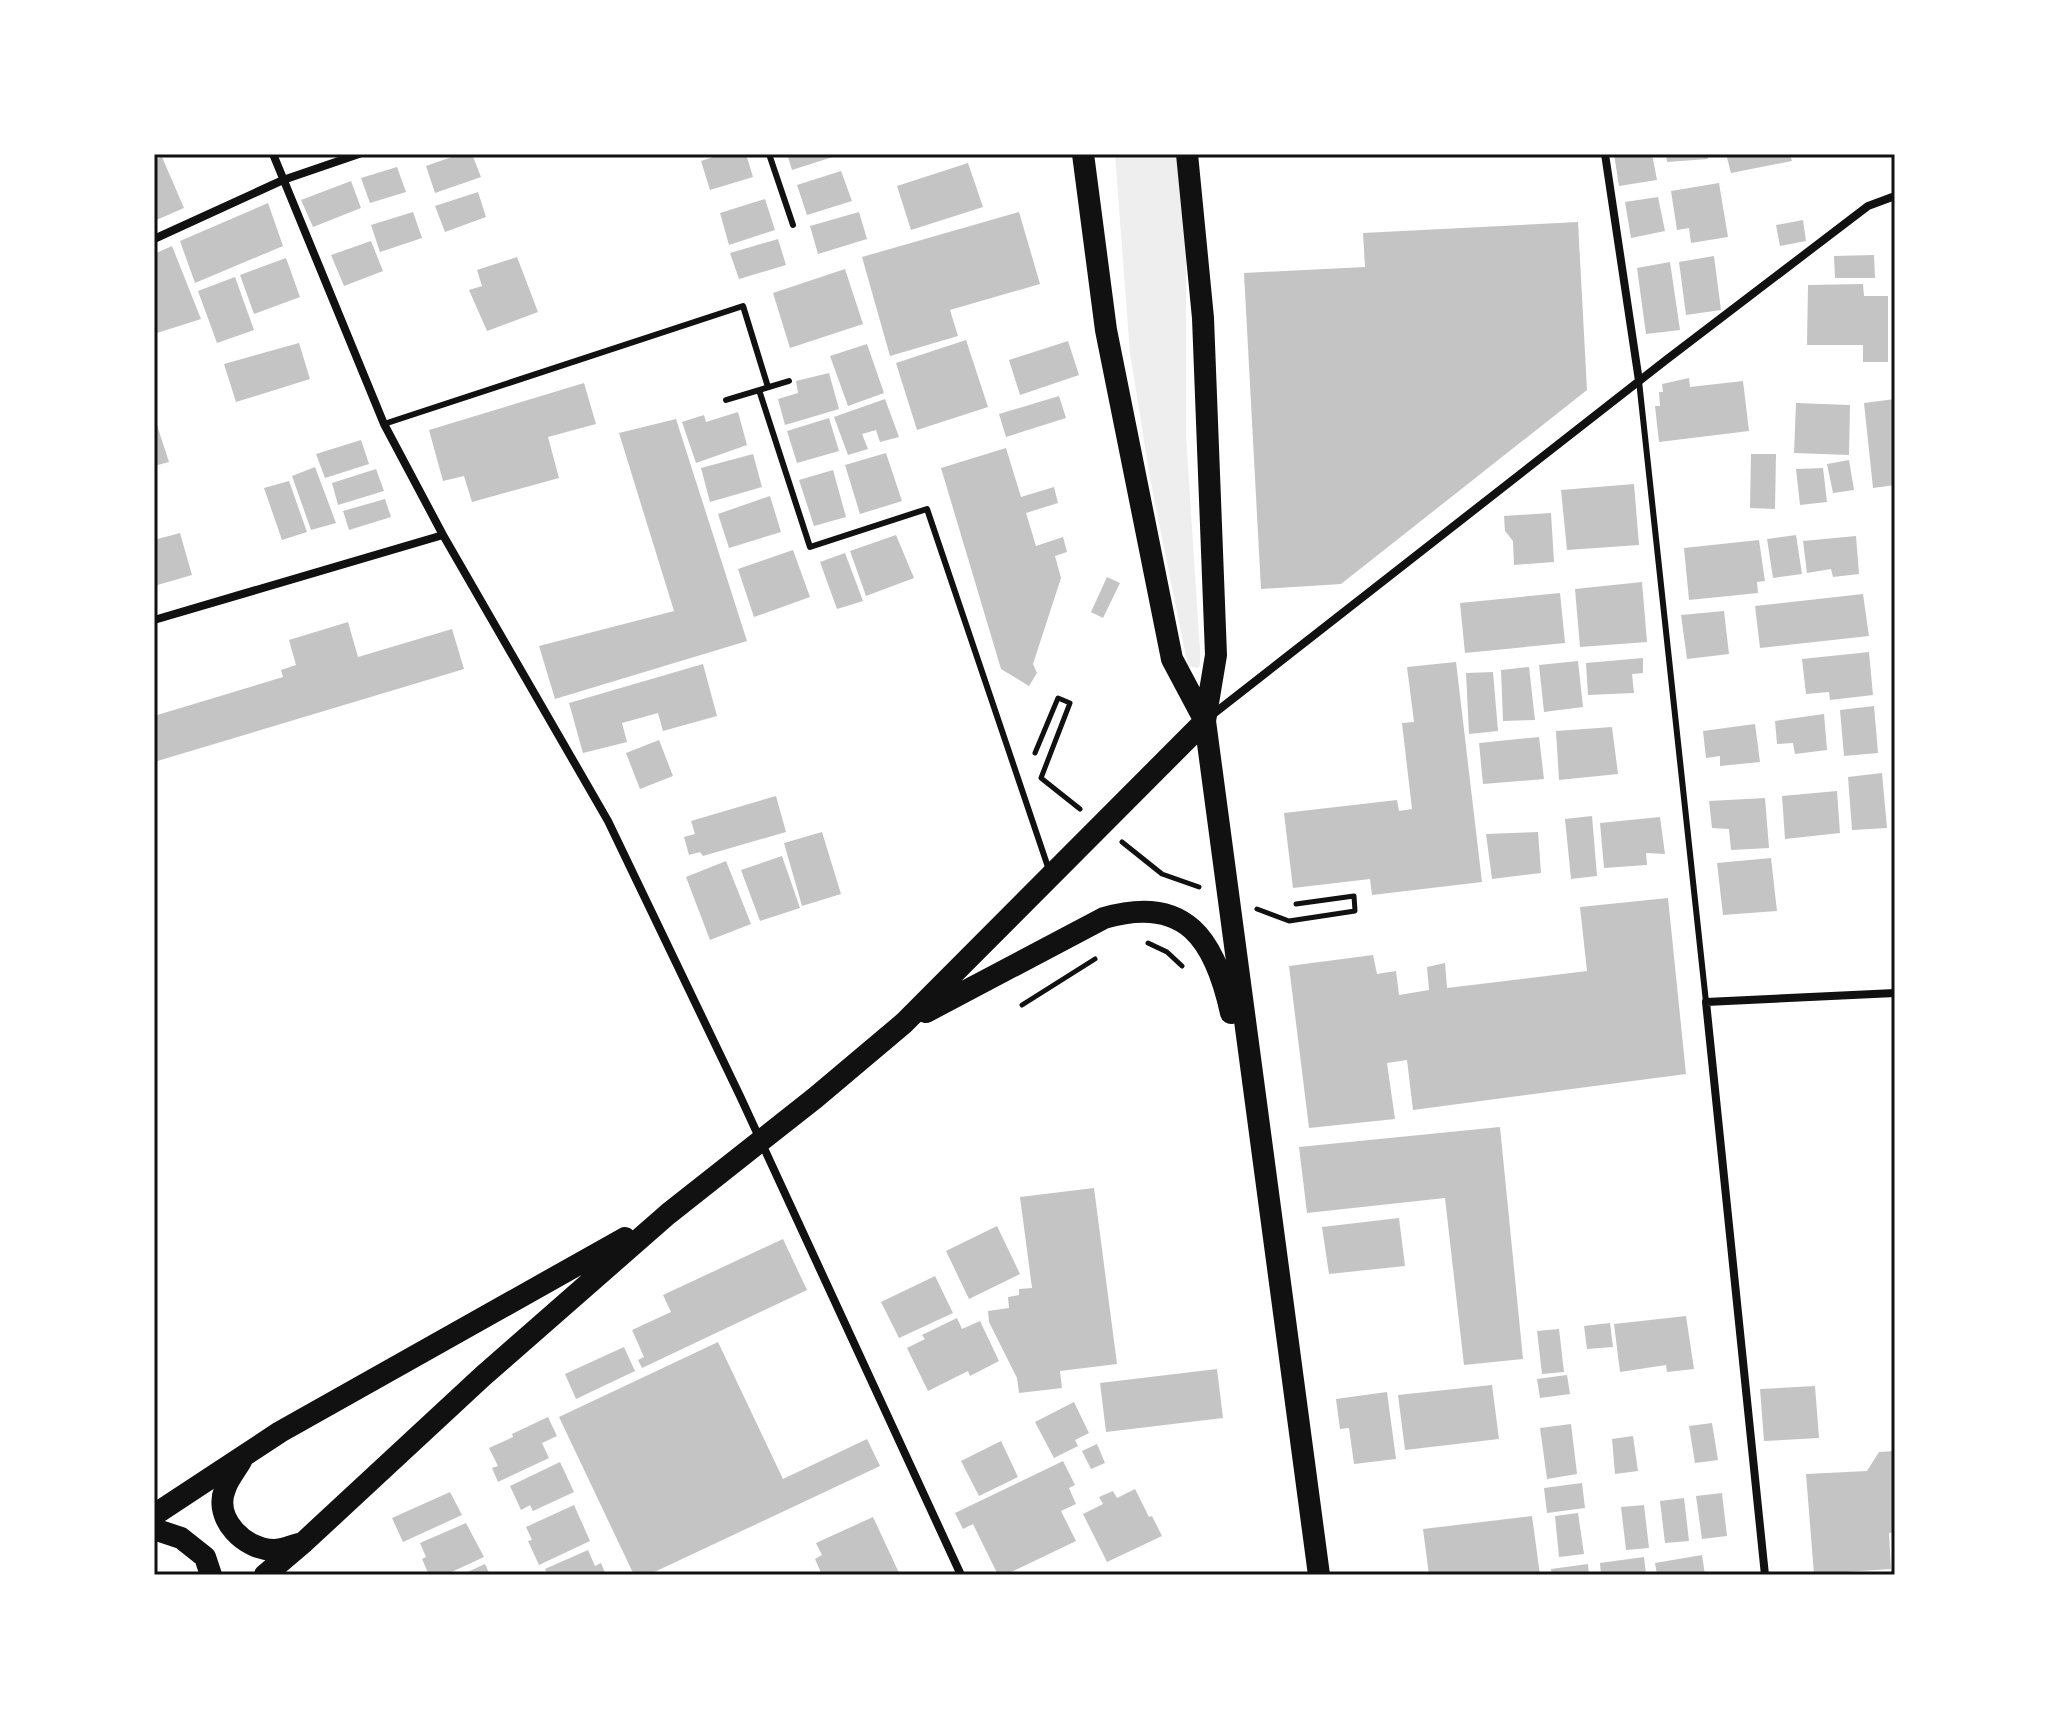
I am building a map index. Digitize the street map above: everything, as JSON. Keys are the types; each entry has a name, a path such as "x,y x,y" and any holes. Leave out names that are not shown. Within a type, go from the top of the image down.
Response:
{"highway":[{"path":"1083,154 1106,330 1172,659 1205,721"},
{"path":"1187,154 1203,318 1216,655 1205,721 1319,1575"},
{"path":"265,1575 483,1376 668,1214 904,1023 1205,721"},
{"path":"904,1023 1104,918 1131,910 1163,913 1189,924 1209,947 1224,984 1265,1166"},
{"path":"154,1515 280,1432 668,1214"},
{"path":"244,1455 224,1490 227,1520 238,1535 253,1546 275,1550 304,1542"},
{"path":"154,1529 181,1538 205,1557 211,1575"}],"street":[{"path":"273,154 384,424 443,535 608,821 961,1575"},
{"path":"154,239 283,180 359,154"},
{"path":"1605,154 1639,381"},
{"path":"1205,721 1868,206 1895,196"},
{"path":"154,620 443,535"},
{"path":"1765,1575 1706,1002 1895,993"}],"lane":[{"path":"769,154 793,225"},
{"path":"384,424 743,306 768,387"},
{"path":"726,400 789,381"},
{"path":"1639,381 1706,1002"},
{"path":"759,390 810,547 927,509 1052,877"}],"path":[{"path":"1035,753 1058,698 1070,703 1041,778 1090,816"},
{"path":"1114,835 1162,874 1205,889"},
{"path":"1247,905 1289,921 1355,911 1354,896 1296,904"},
{"path":"1144,941 1167,952 1189,974"},
{"path":"1022,1005 1086,965"}],"shaded area":[{"path":"1115,154 1178,154 1186,252 1186,435 1200,652 1198,668 1188,666 1150,478 1130,353"}],"building":[{"path":"460,154 472,154 481,177 435,193 426,166"},
{"path":"722,154 746,154 753,177 710,190 701,161"},
{"path":"787,154 839,154 839,155 792,170"},
{"path":"1614,154 1652,154 1657,180 1619,186"},
{"path":"1666,154 1708,154 1708,159 1667,162"},
{"path":"1726,154 1790,154 1792,161 1731,173"},
{"path":"162,157 184,208 154,221 154,160"},
{"path":"968,163 983,207 911,230 897,186"},
{"path":"397,167 406,192 370,203 361,178"},
{"path":"841,171 852,201 807,215 797,185"},
{"path":"351,181 361,208 313,227 301,200"},
{"path":"1719,183 1728,237 1691,243 1689,228 1677,230 1671,191"},
{"path":"478,192 486,217 445,232 435,206"},
{"path":"1658,197 1665,231 1631,238 1625,202"},
{"path":"765,199 775,230 729,245 720,213"},
{"path":"268,203 283,246 195,283 180,241"},
{"path":"413,212 422,238 380,252 371,225"},
{"path":"859,212 867,239 818,254 810,226"},
{"path":"1019,212 1040,284 950,310 958,336 890,356 862,257"},
{"path":"1803,220 1806,241 1780,246 1776,225"},
{"path":"1578,222 1587,390 1341,584 1261,589 1244,273 1365,267 1363,233"},
{"path":"778,239 786,265 739,279 730,253"},
{"path":"371,241 383,271 344,286 331,255"},
{"path":"172,246 201,319 154,334 154,254"},
{"path":"1874,255 1875,278 1835,278 1834,256"},
{"path":"1714,256 1721,310 1686,315 1679,262"},
{"path":"517,257 538,312 487,331 469,290 482,286 477,270"},
{"path":"286,258 300,297 254,314 240,275"},
{"path":"1670,262 1680,330 1646,334 1637,268"},
{"path":"845,269 863,324 790,348 773,293"},
{"path":"235,277 254,330 217,343 198,291"},
{"path":"1863,284 1864,296 1888,296 1888,362 1863,362 1863,345 1807,345 1808,285"},
{"path":"966,340 988,407 917,430 896,363"},
{"path":"1068,341 1079,375 1020,395 1009,360"},
{"path":"299,343 310,379 236,402 224,364"},
{"path":"867,344 884,393 848,406 830,356"},
{"path":"829,373 839,409 785,425 778,399 798,393 796,381"},
{"path":"1689,378 1690,387 1743,381 1749,431 1659,442 1655,406 1660,406 1662,384"},
{"path":"584,383 596,424 548,437 559,478 472,502 464,476 443,481 429,430"},
{"path":"1059,396 1066,418 1006,437 999,414"},
{"path":"885,399 899,437 880,442 876,430 862,434 868,449 848,455 834,417"},
{"path":"1895,399 1895,485 1873,488 1864,403"},
{"path":"1796,403 1850,405 1849,455 1794,453"},
{"path":"738,412 747,445 696,463 682,422 704,415 706,422"},
{"path":"154,416 169,462 154,466"},
{"path":"829,418 839,451 797,463 787,431"},
{"path":"676,419 747,641 555,699 539,646 674,611 619,433"},
{"path":"361,440 369,464 325,478 316,454"},
{"path":"1006,448 1021,497 1054,487 1058,503 1026,513 1036,546 1063,537 1067,552 1055,556 1061,578 1033,664 1037,673 1029,686 1001,669 941,468"},
{"path":"886,453 902,501 860,514 845,465"},
{"path":"753,454 762,487 710,502 701,468"},
{"path":"1751,454 1776,454 1775,509 1750,508"},
{"path":"1849,460 1854,490 1833,493 1827,464"},
{"path":"315,467 336,523 311,530 292,476"},
{"path":"1823,468 1827,502 1800,505 1796,469"},
{"path":"376,469 384,491 338,505 332,483"},
{"path":"833,470 846,517 814,526 799,480"},
{"path":"289,481 307,532 282,540 264,488"},
{"path":"1634,484 1639,545 1567,550 1561,490"},
{"path":"770,496 781,532 729,548 718,514"},
{"path":"385,499 391,517 349,530 343,511"},
{"path":"1551,513 1554,562 1514,565 1513,541 1505,531 1504,516"},
{"path":"180,533 192,575 154,586 154,540"},
{"path":"896,535 914,578 866,596 850,551"},
{"path":"1796,535 1802,574 1773,578 1767,539"},
{"path":"1856,536 1859,574 1833,577 1831,569 1807,573 1803,541"},
{"path":"1759,540 1765,581 1757,582 1758,593 1689,600 1684,548"},
{"path":"793,550 810,597 754,617 738,569"},
{"path":"845,553 863,601 837,609 820,562"},
{"path":"1107,577 1120,583 1103,618 1091,612"},
{"path":"1642,582 1647,642 1580,647 1575,589"},
{"path":"1560,593 1565,643 1465,653 1460,603"},
{"path":"1863,594 1869,636 1760,648 1755,606"},
{"path":"1724,611 1729,654 1687,659 1681,615"},
{"path":"348,622 358,657 452,629 464,669 154,762 154,716 283,677 281,670 296,665 289,640"},
{"path":"1869,652 1873,695 1830,700 1829,692 1806,694 1802,659"},
{"path":"1643,658 1643,673 1632,674 1634,693 1588,695 1586,663"},
{"path":"1578,661 1583,707 1544,712 1539,665"},
{"path":"1456,662 1482,882 1372,895 1370,879 1293,888 1284,813 1397,800 1399,811 1412,809 1402,723 1414,722 1407,667"},
{"path":"703,664 717,716 663,731 658,713 622,723 627,742 583,753 569,703"},
{"path":"1529,667 1535,720 1503,721 1501,670"},
{"path":"1493,672 1498,731 1469,734 1466,673"},
{"path":"1874,706 1878,753 1844,756 1840,710"},
{"path":"1824,714 1827,750 1795,754 1793,743 1777,744 1775,721"},
{"path":"1755,724 1760,762 1720,766 1720,756 1706,758 1703,731"},
{"path":"1612,727 1618,774 1559,780 1556,731"},
{"path":"1539,737 1544,779 1483,784 1479,743"},
{"path":"659,740 673,776 640,789 626,753"},
{"path":"1882,773 1887,828 1852,830 1848,777"},
{"path":"1837,791 1840,833 1785,839 1782,796"},
{"path":"776,796 786,832 703,856 700,852 689,855 684,837 695,834 691,821"},
{"path":"1765,798 1769,848 1731,850 1729,829 1712,828 1709,801"},
{"path":"1592,816 1597,876 1571,879 1565,819"},
{"path":"1660,817 1665,854 1646,853 1647,865 1604,868 1600,823"},
{"path":"822,832 841,894 802,906 784,843"},
{"path":"1538,832 1541,873 1492,879 1486,834"},
{"path":"782,856 800,908 760,921 741,870"},
{"path":"1771,858 1777,911 1723,915 1717,863"},
{"path":"726,861 751,924 710,940 686,877"},
{"path":"1668,898 1686,1074 1413,1110 1407,1060 1387,1063 1395,1119 1309,1128 1289,966 1373,955 1377,974 1396,971 1399,995 1429,990 1427,967 1445,963 1447,988 1587,971 1580,907"},
{"path":"1500,1127 1523,1359 1464,1365 1445,1198 1307,1213 1299,1147"},
{"path":"1094,1188 1117,1364 1060,1371 1062,1388 1019,1393 1017,1378 989,1322 988,1311 1009,1308 1008,1297 1019,1295 1019,1289 1032,1288 1020,1197"},
{"path":"1399,1218 1405,1266 1329,1274 1322,1227"},
{"path":"997,1226 1020,1274 969,1299 946,1251"},
{"path":"783,1239 807,1290 642,1368 638,1360 644,1357 632,1330 671,1312 663,1295"},
{"path":"935,1276 953,1313 899,1338 881,1302"},
{"path":"1686,1316 1694,1369 1667,1372 1666,1365 1620,1372 1614,1324"},
{"path":"957,1318 962,1329 980,1321 999,1361 970,1376 968,1371 928,1391 907,1348 925,1339 922,1335"},
{"path":"1610,1323 1613,1347 1587,1349 1584,1326"},
{"path":"1559,1329 1564,1372 1542,1374 1537,1331"},
{"path":"718,1342 783,1479 867,1439 880,1466 648,1575 634,1575 559,1417"},
{"path":"624,1347 635,1371 576,1399 565,1374"},
{"path":"1217,1369 1223,1418 1106,1432 1100,1383"},
{"path":"1567,1375 1570,1394 1540,1398 1537,1379"},
{"path":"1492,1385 1499,1439 1405,1450 1398,1395"},
{"path":"1815,1386 1819,1438 1764,1441 1760,1389"},
{"path":"1387,1392 1396,1459 1354,1464 1349,1428 1340,1429 1336,1399"},
{"path":"1074,1402 1089,1433 1075,1440 1078,1446 1054,1458 1035,1422"},
{"path":"548,1417 557,1436 542,1443 549,1458 498,1482 492,1468 498,1466 489,1448"},
{"path":"1712,1423 1718,1460 1695,1463 1689,1426"},
{"path":"1571,1424 1577,1474 1547,1479 1540,1428"},
{"path":"1633,1436 1638,1471 1615,1474 1612,1439"},
{"path":"1001,1441 1018,1477 979,1496 961,1461"},
{"path":"1097,1444 1105,1463 1091,1469 1082,1451"},
{"path":"1895,1451 1895,1532 1889,1533 1891,1569 1814,1574 1806,1474 1867,1471 1879,1452"},
{"path":"1063,1461 1075,1485 1069,1488 1076,1504 1061,1511 1076,1541 1005,1575 998,1575 973,1524 963,1529 955,1513"},
{"path":"560,1462 574,1492 533,1511 530,1505 521,1510 510,1486"},
{"path":"1582,1483 1585,1508 1547,1513 1544,1488"},
{"path":"1135,1489 1162,1536 1107,1562 1083,1514 1103,1504 1099,1497 1113,1491 1117,1498"},
{"path":"450,1492 462,1515 403,1542 392,1518"},
{"path":"1722,1493 1727,1536 1702,1539 1696,1496"},
{"path":"1684,1498 1689,1541 1665,1543 1660,1501"},
{"path":"574,1505 590,1541 539,1565 528,1541 532,1540 526,1527"},
{"path":"1644,1505 1649,1548 1626,1550 1621,1507"},
{"path":"1578,1513 1584,1554 1559,1557 1555,1516"},
{"path":"1532,1516 1540,1575 1429,1575 1423,1529"},
{"path":"873,1517 900,1575 822,1575 815,1559 822,1555 816,1543"},
{"path":"466,1523 484,1557 445,1575 429,1575 422,1559 426,1557 420,1543"},
{"path":"588,1550 595,1566 601,1563 606,1575 548,1575 545,1569"},
{"path":"1702,1555 1705,1575 1657,1575 1655,1563"},
{"path":"1644,1557 1646,1574 1601,1575 1600,1563"},
{"path":"485,1564 490,1575 461,1575"},
{"path":"1588,1564 1589,1575 1552,1575 1551,1569"}]}
